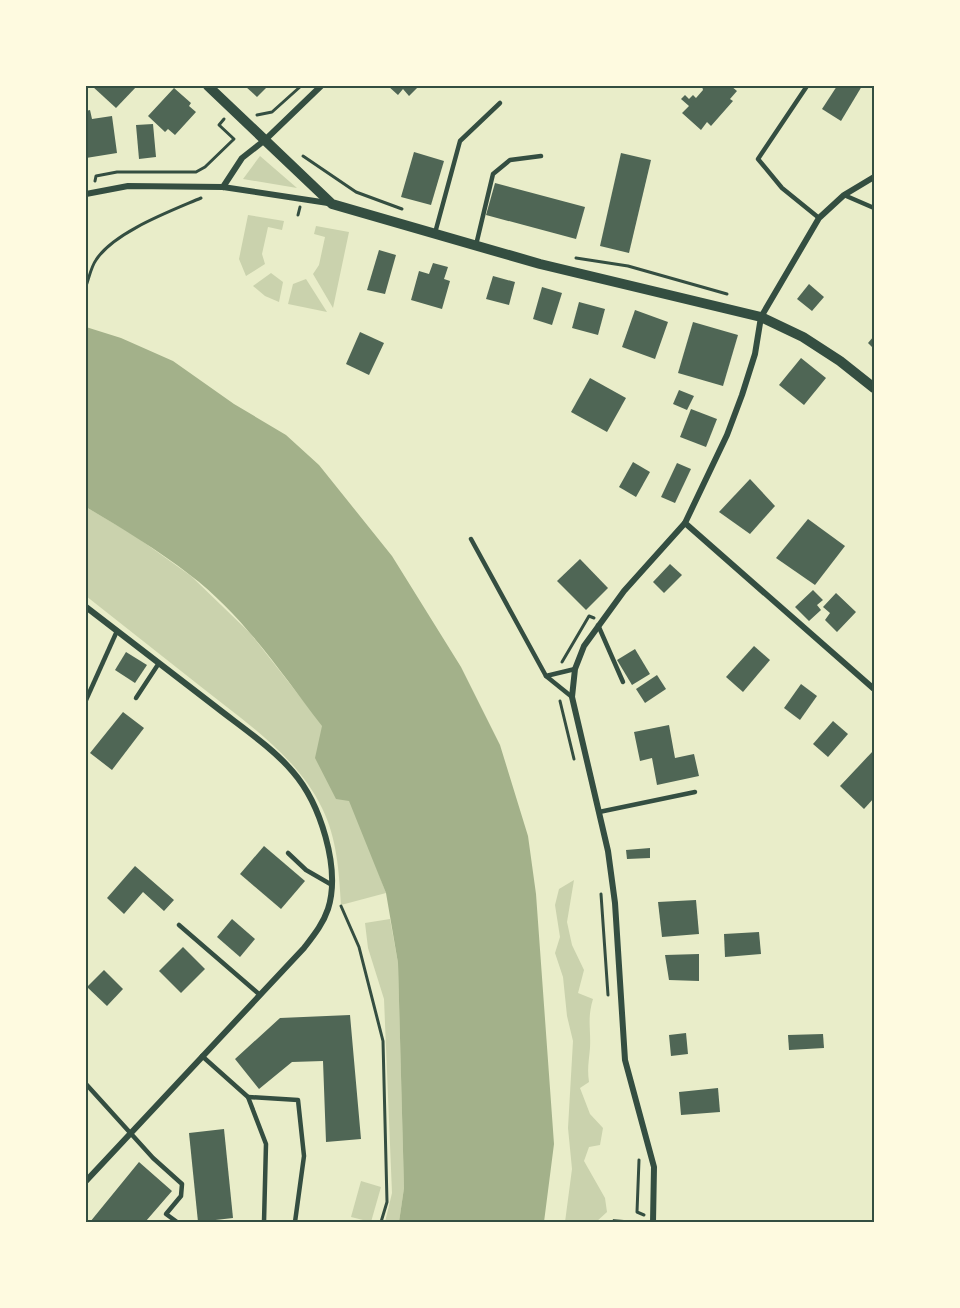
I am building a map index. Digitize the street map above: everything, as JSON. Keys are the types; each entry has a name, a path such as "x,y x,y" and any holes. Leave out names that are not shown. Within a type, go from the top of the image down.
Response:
{"street":[{"path":"208,86 332,204"},
{"path":"223,187 242,158 265,140 321,86"},
{"path":"653,1220 654,1167 625,1060 615,903 608,851 572,697 575,669 584,646 599,623 685,523 727,435 742,395 755,354 761,317 819,218 844,195 874,177"},
{"path":"89,193 128,186 223,187 332,204 540,264 761,317 803,337 840,361 874,388"},
{"path":"685,523 874,689"},
{"path":"86,606 238,724 293,771 317,808 329,854 332,885 328,907 320,927 304,948 86,1181"}],"lane":[{"path":"807,86 758,159 782,188 819,218"},
{"path":"435,234 460,141 500,103"},
{"path":"476,245 493,174 510,160 541,156"},
{"path":"844,195 874,208"},
{"path":"471,539 546,676 572,697"},
{"path":"599,623 623,682"},
{"path":"86,700 117,631"},
{"path":"136,698 159,663"},
{"path":"546,676 575,669"},
{"path":"599,812 695,792"},
{"path":"288,853 306,870 332,885"},
{"path":"179,925 260,995"},
{"path":"202,1056 248,1097 266,1143 264,1222"},
{"path":"86,1084 153,1158 182,1184 181,1196 166,1214 177,1222"},
{"path":"248,1097 298,1100 304,1155 295,1222"}],"path":[{"path":"267,115 301,86"},
{"path":"89,193 96,176 117,172 187,172 205,167 234,139 219,125 234,110"},
{"path":"254,113 267,115 279,127"},
{"path":"297,152 328,176 356,192 409,211"},
{"path":"86,286 96,259 119,239 161,214 205,196"},
{"path":"573,257 628,266 738,296"},
{"path":"559,673 572,642 589,616 599,623"},
{"path":"557,685 576,769"},
{"path":"600,883 609,1000"},
{"path":"341,906 358,947 382,1041 387,1202 381,1222"},
{"path":"639,1151 637,1212 653,1220"}],"shaded area":[{"path":"260,156 297,188 243,179"},
{"path":"248,215 284,221 282,230 268,227 262,254 265,264 246,276 239,259"},
{"path":"316,226 349,232 333,308 313,274 319,265 325,237 314,234"},
{"path":"271,273 283,282 279,302 265,296 253,286"},
{"path":"306,279 327,312 288,304 293,284"},
{"path":"86,327 121,338 173,361 234,404 286,435 319,465 392,556 461,667 500,745 528,836 536,894 554,1144 544,1222 399,1222 404,1188 398,963 386,893 349,801 336,799 315,758 322,726 277,666 227,608 190,575 139,539 86,507"},
{"path":"86,507 135,536 191,576 250,633 323,726 386,893 341,905 338,868 331,831 322,808 299,772 251,726 86,596"},
{"path":"574,880 567,922 572,945 584,970 578,993 593,999 590,1018 589,1082 580,1088 590,1114 603,1128 600,1145 589,1147 584,1161 605,1198 607,1212 596,1222 565,1222 572,1169 568,1128 573,1041 567,1016 563,977 555,953 560,937 555,905 559,889"},
{"path":"390,919 398,963 404,1188 399,1222 385,1222 392,1193 384,999 368,948 365,923"},
{"path":"361,1181 381,1187 371,1222 351,1217"}],"building":[{"path":"92,86 137,86 116,108"},
{"path":"245,86 268,86 257,97"},
{"path":"388,86 419,86 409,96 403,89 398,95"},
{"path":"702,86 731,86 737,91 730,99 733,101 711,126 707,122 701,130 682,113 689,106 681,99 685,95 689,99 693,95 696,98 703,90"},
{"path":"837,86 862,86 841,121 822,109"},
{"path":"174,88 191,103 189,106 196,112 175,135 168,129 165,132 148,116"},
{"path":"90,110 92,119 112,116 117,153 86,158 86,111"},
{"path":"153,124 156,157 139,159 136,125"},
{"path":"414,152 444,161 431,205 401,197"},
{"path":"621,153 651,160 629,253 600,246"},
{"path":"495,183 585,207 576,239 486,215"},
{"path":"379,250 396,255 385,294 367,290"},
{"path":"433,263 448,267 444,279 450,281 442,309 411,300 419,271 429,274"},
{"path":"493,276 515,282 509,305 486,299"},
{"path":"809,284 824,297 812,311 797,299"},
{"path":"542,287 562,293 552,325 533,319"},
{"path":"579,302 605,309 598,335 572,328"},
{"path":"635,310 668,322 655,359 622,347"},
{"path":"693,322 738,335 723,386 678,373"},
{"path":"360,332 384,343 369,375 346,364"},
{"path":"874,336 874,349 868,343"},
{"path":"801,358 826,378 804,405 779,385"},
{"path":"590,378 626,398 607,432 571,412"},
{"path":"679,390 694,396 687,410 673,404"},
{"path":"691,409 717,419 706,447 680,437"},
{"path":"633,462 650,472 636,497 619,487"},
{"path":"677,463 691,469 675,503 661,497"},
{"path":"750,479 775,506 750,534 719,512"},
{"path":"808,519 845,546 815,585 776,558"},
{"path":"580,559 608,588 586,610 557,581"},
{"path":"670,564 682,575 664,593 653,582"},
{"path":"813,590 823,600 817,605 821,610 809,621 795,607"},
{"path":"836,593 856,612 837,632 825,620 830,613 823,607"},
{"path":"754,646 770,660 743,692 726,677"},
{"path":"635,649 650,674 632,685 617,660"},
{"path":"126,652 147,665 135,683 115,670"},
{"path":"657,675 666,689 645,703 636,689"},
{"path":"801,684 817,696 800,720 784,708"},
{"path":"123,712 144,728 112,770 90,753"},
{"path":"833,721 848,734 828,757 813,744"},
{"path":"669,725 675,758 694,754 699,776 657,785 652,758 640,761 634,732"},
{"path":"873,751 874,798 864,809 840,786"},
{"path":"264,846 305,881 281,909 240,874"},
{"path":"650,848 650,858 627,859 626,850"},
{"path":"135,866 174,900 164,911 143,892 124,914 107,898"},
{"path":"696,900 699,934 662,937 658,902"},
{"path":"232,919 255,939 240,957 217,937"},
{"path":"759,932 761,954 725,957 724,934"},
{"path":"183,947 205,969 181,993 159,971"},
{"path":"699,954 699,981 669,980 665,955"},
{"path":"104,970 123,989 107,1006 87,987"},
{"path":"350,1015 361,1139 326,1142 323,1061 292,1062 259,1089 235,1059 280,1018"},
{"path":"686,1033 688,1054 671,1056 669,1035"},
{"path":"823,1034 824,1048 789,1050 788,1035"},
{"path":"718,1088 720,1112 681,1115 679,1092"},
{"path":"224,1129 233,1218 198,1222 189,1133"},
{"path":"139,1162 172,1191 146,1221 148,1222 90,1222"},
{"path":"613,1219 635,1221 635,1222 612,1222"}]}
